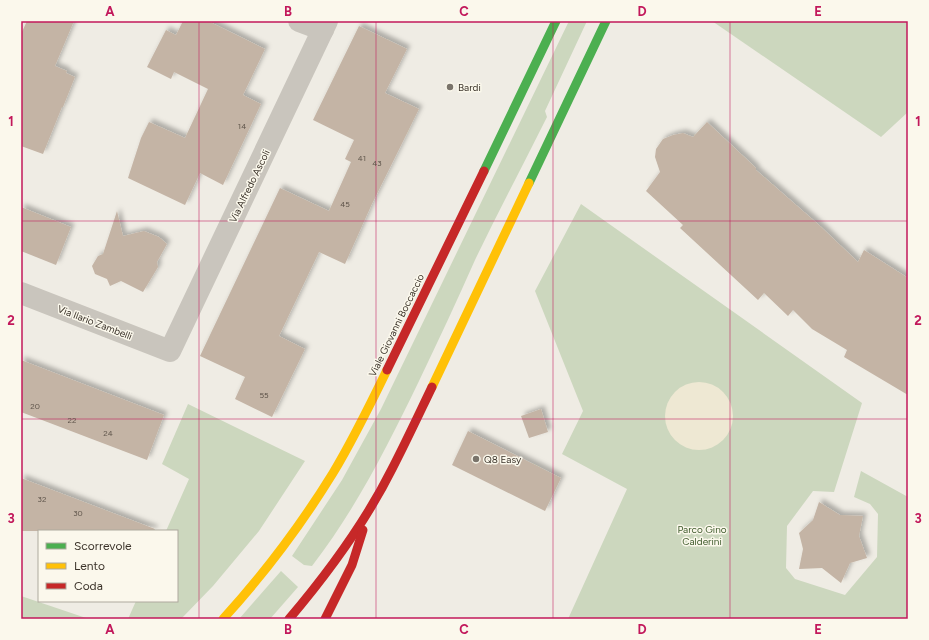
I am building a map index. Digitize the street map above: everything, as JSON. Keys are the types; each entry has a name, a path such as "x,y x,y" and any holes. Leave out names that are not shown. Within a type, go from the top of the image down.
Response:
{"main road":[{"name":"Viale Giovanni Boccaccio","path":"223,619 282,549 303,521 334,472 364,416 448,247 556,21"},
{"path":"289,619 317,584 367,515 396,463 606,21"},
{"path":"325,619 342,588 359,548 367,515"}],"street":[{"path":"299,21 325,25"},
{"name":"Via Alfredo Ascoli","path":"170,351 325,25"},
{"name":"Via Ilario Zambelli","path":"21,293 170,351"}],"green space":[{"path":"569,21 587,21 545,111 547,117 475,260 419,381 383,453 343,522 312,566 304,565 292,556 342,480 381,409"},
{"path":"712,21 908,21 908,112 881,137"},
{"name":"Parco Gino Calderini","path":"581,204 862,403 834,492 813,491 787,526 786,568 795,579 845,595 877,557 878,514 870,504 854,497 861,471 908,497 908,619 568,619 627,489 562,454 583,411 535,291"},
{"path":"188,404 305,461 259,531 213,586 181,619 128,619 136,602 178,602 178,530 166,530 189,479 162,464"},
{"path":"281,571 298,587 270,619 239,619"},
{"path":"21,596 89,619 21,619"}],"shaded area":[{"path":"699,382 712,385 723,392 730,403 733,416 730,429 723,440 712,447 699,450 686,447 675,440 668,429 665,416 668,403 675,392 686,385"}],"building":[{"path":"27,21 74,21 55,66 67,71 66,73 75,77 43,154 21,146 21,34"},
{"path":"183,21 208,21 265,49 243,95 261,104 223,185 200,173 185,205 128,178 141,138 149,122 185,138 208,89 174,72 171,79 147,67 166,30 176,35"},
{"path":"359,26 407,49 385,93 419,109 371,206 345,264 319,252 279,336 305,349 272,417 235,399 245,377 200,356 280,188 329,211 351,162 345,159 354,140 313,120"},
{"path":"707,122 756,168 756,170 819,225 858,262 864,250 908,278 908,395 844,357 847,350 812,329 793,310 788,316 764,293 758,300 680,228 683,225 646,191 660,172 655,157 656,149 663,139 683,133 693,137"},
{"path":"21,207 71,227 56,265 21,251"},
{"path":"117,211 123,236 144,231 159,237 167,244 157,262 158,267 143,292 121,281 110,286 107,279 95,274 92,266 98,256 103,254"},
{"path":"21,360 164,415 147,460 21,412"},
{"path":"541,409 548,432 529,438 521,416"},
{"path":"468,431 561,478 545,511 452,465"},
{"path":"21,478 155,529 154,530 21,531"},
{"path":"819,502 840,515 863,516 859,536 867,558 850,563 841,583 822,568 799,569 803,549 799,533 813,520"}],"traffic: fast":[{"path":"484,171 556,21"},
{"path":"529,183 606,21"}],"traffic: slow":[{"path":"432,387 529,183"},
{"path":"223,619 253,585 281,549 321,492 347,448 387,370"}],"traffic: jam":[{"path":"387,370 484,171"},
{"path":"289,619 332,566 370,509 397,459 432,387"},
{"path":"325,619 352,565 363,530"}],"place":[{"name":"Bardi","path":"450,87"},
{"name":"Q8 Easy","path":"476,459"}]}
